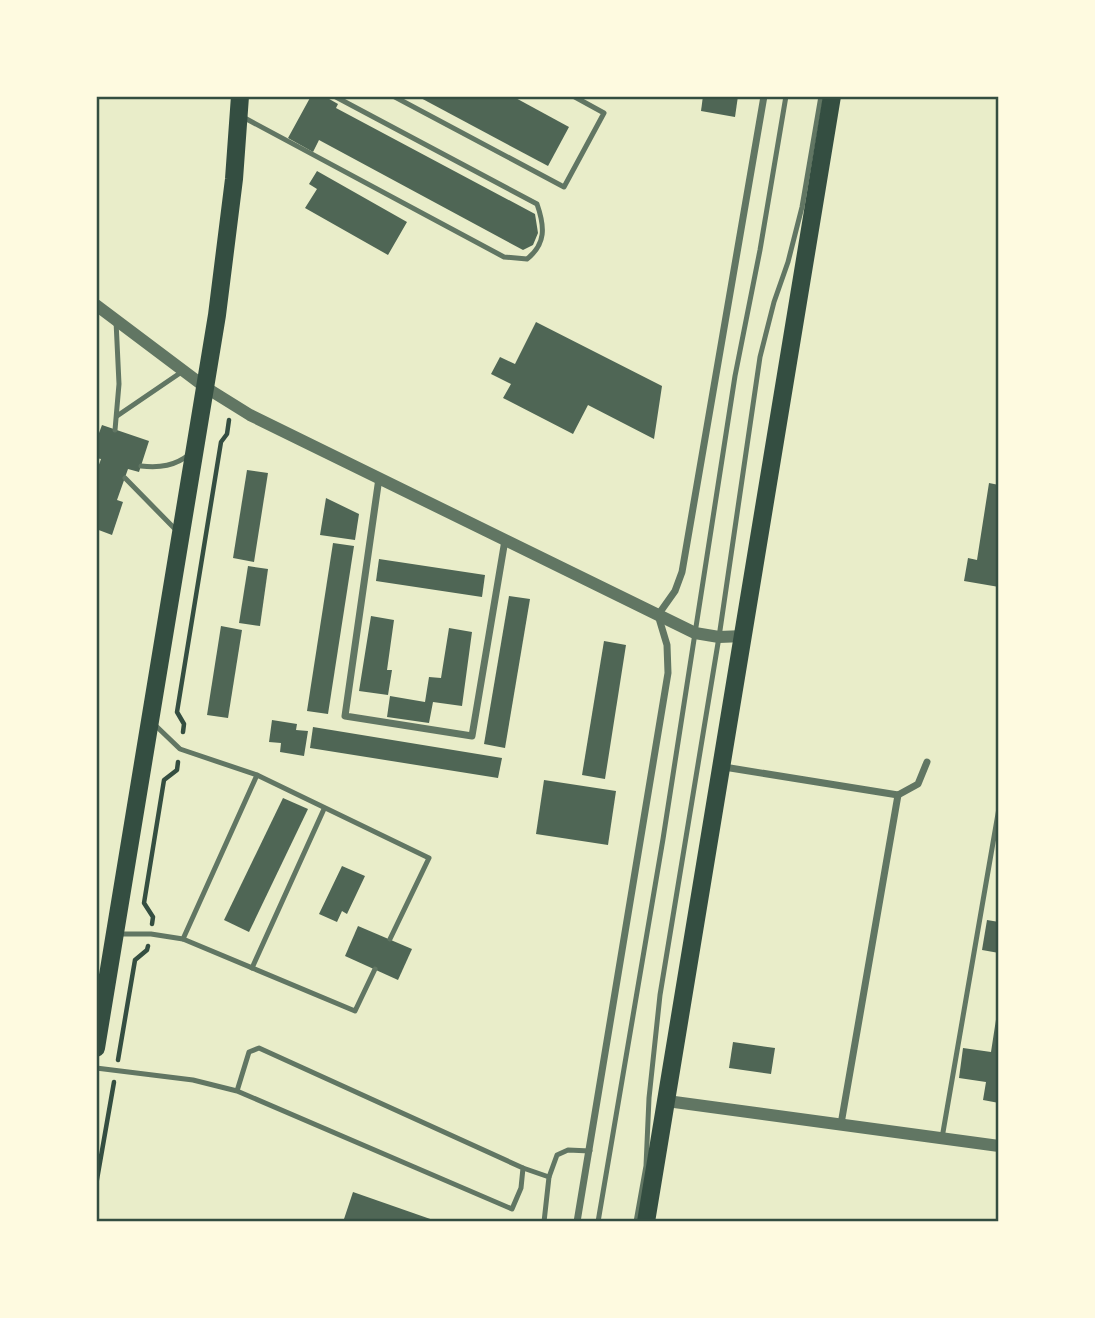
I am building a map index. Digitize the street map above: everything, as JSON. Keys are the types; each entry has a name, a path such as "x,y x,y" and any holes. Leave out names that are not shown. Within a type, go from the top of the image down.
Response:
{"main road":[{"path":"96,1048 227,242 240,96"},
{"path":"646,1222 832,96"}],"street":[{"path":"658,615 675,592 682,572 764,96"},
{"path":"96,305 232,405 695,633 719,637 744,636"},
{"path":"379,478 345,716 472,736 505,540"},
{"path":"577,1222 668,673 667,645 658,615"},
{"path":"722,766 898,795 918,784 927,762"},
{"path":"841,1124 898,795"},
{"path":"667,1101 999,1146"}],"lane":[{"path":"239,116 504,257 527,259 539,249 542,218 537,204 334,96"},
{"path":"393,96 564,187 604,113 573,96"},
{"path":"598,1222 735,376 786,96"},
{"path":"636,1222 646,1166 649,1098 660,995 719,637 760,357 802,207 821,96"},
{"path":"115,430 119,352 116,320"},
{"path":"117,416 183,371"},
{"path":"141,466 166,466 177,462 195,449"},
{"path":"125,478 181,535"},
{"path":"150,720 180,749 257,775 429,859 390,939"},
{"path":"183,939 257,775"},
{"path":"942,1138 999,808"},
{"path":"252,968 324,809"},
{"path":"115,934 150,934 183,939 355,1011 375,969"},
{"path":"237,1091 249,1052 259,1048 523,1168 549,1177"},
{"path":"96,1068 193,1080 237,1091 512,1209 521,1188 523,1168"},
{"path":"544,1222 549,1177 556,1156 568,1150 590,1151"}],"path":[{"path":"96,1185 135,961 147,950 153,917 144,904 163,780 177,770 184,723 177,712 220,442 228,434 232,405"}],"building":[{"path":"311,96 324,96 338,104 336,108 535,214 538,233 533,245 523,250 319,140 313,152 288,138"},
{"path":"417,96 512,96 569,127 548,166"},
{"path":"703,96 738,96 735,117 701,111"},
{"path":"317,171 407,222 388,255 305,208 317,189 309,184"},
{"path":"536,322 662,386 654,439 588,405 573,434 503,398 511,384 491,374 500,357 515,364"},
{"path":"102,425 149,441 139,472 128,469 117,500 123,502 112,535 96,529 96,473 101,459 96,458 96,441"},
{"path":"247,470 268,473 254,562 233,558"},
{"path":"989,483 999,485 999,587 964,581 968,558 977,560"},
{"path":"326,498 359,514 355,540 320,535"},
{"path":"333,543 354,546 328,714 307,711"},
{"path":"379,559 485,575 482,597 376,581"},
{"path":"248,566 268,569 260,626 239,623"},
{"path":"509,596 530,599 505,748 484,744"},
{"path":"371,616 394,620 387,670 392,670 388,695 359,691"},
{"path":"221,626 242,630 228,718 207,715"},
{"path":"449,628 472,632 462,706 433,702 429,723 387,717 390,696 425,702 429,677 441,678"},
{"path":"604,641 626,645 605,779 582,775"},
{"path":"272,720 297,724 296,730 308,731 304,756 280,752 281,743 269,742"},
{"path":"313,727 502,758 498,778 310,748"},
{"path":"544,780 616,791 608,845 536,834"},
{"path":"283,798 308,809 249,932 224,920"},
{"path":"342,866 365,876 347,914 342,911 337,922 319,914"},
{"path":"987,920 999,922 999,953 982,950"},
{"path":"358,926 412,949 398,980 345,956"},
{"path":"997,1013 999,1103 983,1100 986,1082 959,1078 963,1048 991,1052"},
{"path":"733,1042 775,1048 771,1074 729,1068"},
{"path":"353,1192 436,1221 436,1222 343,1222"}]}
